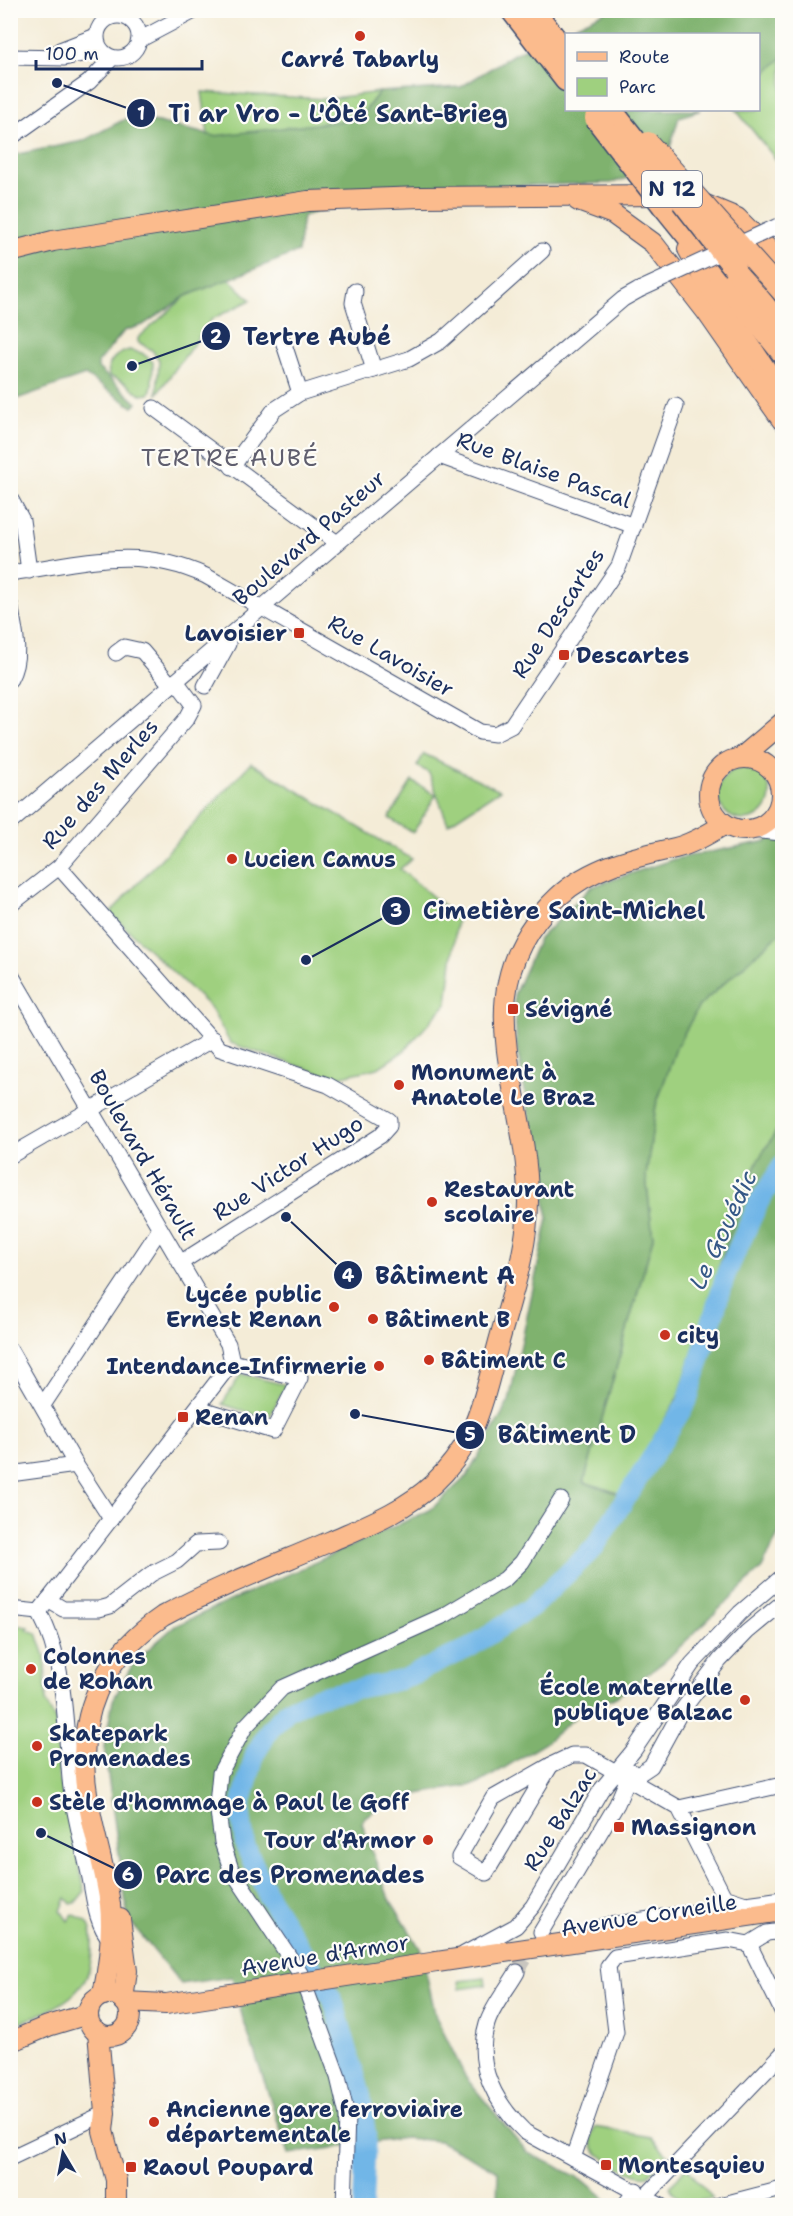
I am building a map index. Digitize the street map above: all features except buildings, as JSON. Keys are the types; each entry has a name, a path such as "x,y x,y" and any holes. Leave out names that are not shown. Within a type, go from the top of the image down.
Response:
{"highway":[{"path":"512,10 565,77"},
{"path":"533,10 565,51"},
{"name":"N 12","path":"599,112 663,205 783,352"},
{"name":"N 12","path":"599,112 719,274 783,328"}],"main road":[{"path":"623,111 783,292"},
{"path":"10,252 53,241 308,201 671,195 705,204 737,218 783,263"},
{"path":"564,196 614,214 653,243 706,311 783,420"},
{"path":"719,274 783,393"},
{"path":"742,757 764,762 778,778 782,788 779,825 767,823 750,830 735,829 725,824 717,817 710,801 710,785 721,766 742,757 783,723"},
{"path":"764,762 783,728"},
{"path":"103,1995 109,1969 110,1902 87,1794 84,1754 94,1697 110,1665 148,1626 182,1606 395,1511 431,1486 458,1457 477,1419 512,1293 527,1223 528,1181 505,1026 507,980 514,958 536,920 572,886 605,868 657,850 693,828 710,801"},
{"path":"657,850 676,848 725,824"},
{"path":"107,2033 127,2025 127,1971 118,1901 94,1793 89,1754 96,1707 121,1653"},
{"name":"Avenue Corneille","path":"528,1952 591,1939 783,1911"},
{"name":"Avenue Corneille","path":"528,1952 625,1950 783,1917"},
{"name":"Avenue d'Armor","path":"126,2007 167,2010 528,1952"},
{"path":"107,2033 89,2022 88,2014 93,2002 103,1995 110,1994 126,2007"},
{"path":"10,2042 48,2026 88,2014"},
{"path":"107,2033 99,2069 105,2113 103,2131 116,2180 116,2205"},
{"path":"105,2113 113,2127 126,2189 124,2205"}],"street":[{"path":"103,36 129,55 139,40 171,21 196,10"},
{"path":"10,138 89,82 103,36 112,17 125,16 146,24 171,21"},
{"path":"125,16 137,29 139,40"},
{"path":"10,57 46,55 103,36"},
{"name":"Boulevard Pasteur","path":"10,823 622,299 780,224"},
{"path":"232,467 274,410 300,393 409,359 441,341 542,251"},
{"path":"355,291 353,303 374,370"},
{"path":"282,341 300,393"},
{"name":"Rue Descartes","path":"500,732 511,726 619,566 676,406"},
{"path":"154,408 337,543"},
{"name":"Rue Blaise Pascal","path":"439,456 633,526"},
{"path":"10,498 22,520 29,571"},
{"name":"Rue Lavoisier","path":"10,573 118,558 162,560 180,564 206,576 480,732 500,732"},
{"path":"10,604 17,655 15,670 10,679"},
{"path":"205,686 228,644 227,637"},
{"path":"116,653 124,647 142,651 174,683"},
{"name":"Rue des Merles","path":"10,905 59,867 187,718 194,705 174,683"},
{"path":"10,1156 213,1039 59,867"},
{"name":"Boulevard Hérault","path":"10,973 228,1344 232,1362"},
{"name":"Rue Victor Hugo","path":"180,1263 360,1149 388,1122 328,1085 220,1049 213,1039"},
{"path":"43,1405 160,1229"},
{"path":"10,1350 76,1465 111,1519"},
{"path":"43,1606 232,1362 300,1378 273,1431 198,1408"},
{"path":"10,1474 76,1465"},
{"path":"344,2205 347,2115 338,2077 300,1973 231,1869 222,1842 217,1804 220,1773 245,1727 282,1688 445,1615 506,1579 522,1562 561,1500"},
{"path":"10,1609 43,1606 63,1609 99,1609 110,1606 151,1575 177,1561 196,1544 219,1543"},
{"name":"Rue Balzac","path":"444,1964 520,1923 533,1906 601,1790 634,1750 692,1664 715,1637 764,1591 783,1577"},
{"path":"764,1591 783,1591"},
{"path":"43,1606 55,1653 65,1713 70,1780 95,1904 104,1932 110,1939"},
{"name":"Rue Balzac","path":"630,1780 651,1766 680,1713 720,1660 779,1608"},
{"path":"634,1750 630,1780 487,2024 484,2051 487,2077 507,2114 525,2132 661,2205"},
{"path":"551,1765 486,1873 459,1857 493,1798 551,1765 572,1755 586,1755 679,1808 724,1897 746,1904 783,1899"},
{"path":"679,1808 783,1785"},
{"path":"591,1939 603,1926 704,1911 724,1897"},
{"name":"Avenue Corneille","path":"625,1950 653,1951 728,1940 749,1944 767,1933 783,1931"},
{"path":"749,1944 783,2011"},
{"path":"573,2158 616,2032 608,1966 625,1950"},
{"path":"624,2205 641,2193 783,2054"},
{"path":"10,2158 105,2113"},
{"path":"716,2205 783,2188"}],"green space":[{"path":"607,11 782,11 782,58 760,78 760,33 565,33 565,111 698,111 679,117 664,168 611,183 389,189 303,216 298,252 186,296 143,325 124,331 98,363 98,368 137,403 133,407 85,375 11,401 10,148 18,154 83,141 127,118 158,122 214,136 359,119 379,92 461,87 514,54"},
{"path":"782,11 782,167 737,111 760,111 759,33"},
{"path":"202,92 326,99 379,92 359,119 214,137 208,135"},
{"path":"228,278 251,300 212,319 157,394 159,360 152,350 138,342 138,338 186,296"},
{"path":"129,350 142,353 153,362 152,387 149,394 141,395 124,382 109,376 109,366 113,359"},
{"path":"424,754 500,790 448,824 429,773 417,766"},
{"path":"251,763 412,859 400,869 457,917 447,1003 404,1051 378,1068 334,1078 230,1043 210,1007 110,913"},
{"path":"744,768 754,770 762,776 768,784 770,794 768,804 762,812 754,818 744,820 734,818 726,812 720,804 718,794 720,784 726,776 734,770"},
{"path":"412,781 436,795 413,833 389,818"},
{"path":"782,825 782,931 699,1006 676,1048 656,1105 646,1176 653,1238 584,1482 620,1494 679,1396 730,1232 757,1162 782,1122 782,1527 762,1568 664,1662 616,1697 580,1713 545,1743 478,1784 400,1797 379,1807 365,1817 362,1823 388,1896 421,1950 436,2017 466,2078 528,2153 582,2179 613,2205 497,2205 498,2171 439,2141 405,2138 289,2154 243,2019 232,1977 181,1984 128,1919 104,1747 113,1700 134,1662 175,1626 430,1510 467,1476 509,1401 548,1218 517,1048 514,995 539,939 591,887 674,859 767,841"},
{"path":"782,931 782,1122 757,1162 730,1232 679,1396 620,1494 584,1482 653,1238 646,1176 656,1105 676,1048 699,1006"},
{"path":"241,1374 286,1385 268,1419 222,1404"},
{"path":"10,1624 29,1627 27,1630 37,1633 45,1656 46,1702 56,1722 59,1779 85,1891 75,1903 71,1904 66,1898 61,1911 68,1921 73,1914 86,1921 91,1930 92,1941 90,1966 85,1980 77,1991 54,2007 11,2027"},
{"path":"485,1978 486,1985 460,1989 459,1981"},
{"path":"112,2023 126,2024 118,2032 100,2030"},
{"path":"595,2127 651,2137 668,2155 648,2175 636,2174 609,2161 596,2151 592,2141"},
{"path":"686,2167 713,2198 688,2201 673,2193 670,2187"}],"waterway":[{"name":"Le Gouédic","path":"363,2206 366,2135 361,2095 333,2000 269,1898 245,1845 240,1809 255,1754 270,1729 288,1710 316,1697 401,1680 469,1648 533,1606 594,1548 687,1402 726,1274 759,1202 782,1166"}],"tunnel":[{"path":"517,1972 535,1942"}],"place":[{"name":"Carré Tabarly","path":"360,36"},
{"name":"Ti ar Vro - L'Ôté Sant-Brieg","path":"57,83"},
{"name":"Tertre Aubé","path":"132,366"},
{"name":"Lavoisier","path":"299,633"},
{"name":"Descartes","path":"564,655"},
{"name":"Lucien Camus","path":"232,859"},
{"name":"Cimetière Saint-Michel","path":"306,960"},
{"name":"Sévigné","path":"513,1009"},
{"name":"Monument à Anatole Le Braz","path":"399,1085"},
{"name":"Restaurant scolaire","path":"432,1202"},
{"name":"Bâtiment A","path":"286,1217"},
{"name":"Lycée public Ernest Renan","path":"334,1307"},
{"name":"Bâtiment B","path":"373,1319"},
{"name":"city","path":"665,1335"},
{"name":"Bâtiment C","path":"429,1360"},
{"name":"Intendance-Infirmerie","path":"379,1366"},
{"name":"Bâtiment D","path":"355,1414"},
{"name":"Renan","path":"183,1417"},
{"name":"Colonnes de Rohan","path":"31,1669"},
{"name":"École maternelle publique Balzac","path":"745,1700"},
{"name":"Skatepark Promenades","path":"37,1746"},
{"name":"Stèle d'hommage à Paul le Goff","path":"37,1802"},
{"name":"Massignon","path":"619,1827"},
{"name":"Parc des Promenades","path":"41,1833"},
{"name":"Tour d’Armor","path":"428,1840"},
{"name":"Ancienne gare ferroviaire départementale","path":"154,2122"},
{"name":"Montesquieu","path":"606,2165"},
{"name":"Raoul Poupard","path":"131,2167"}],"district":[{"name":"TERTRE AUBÉ","path":"230,458"}]}
